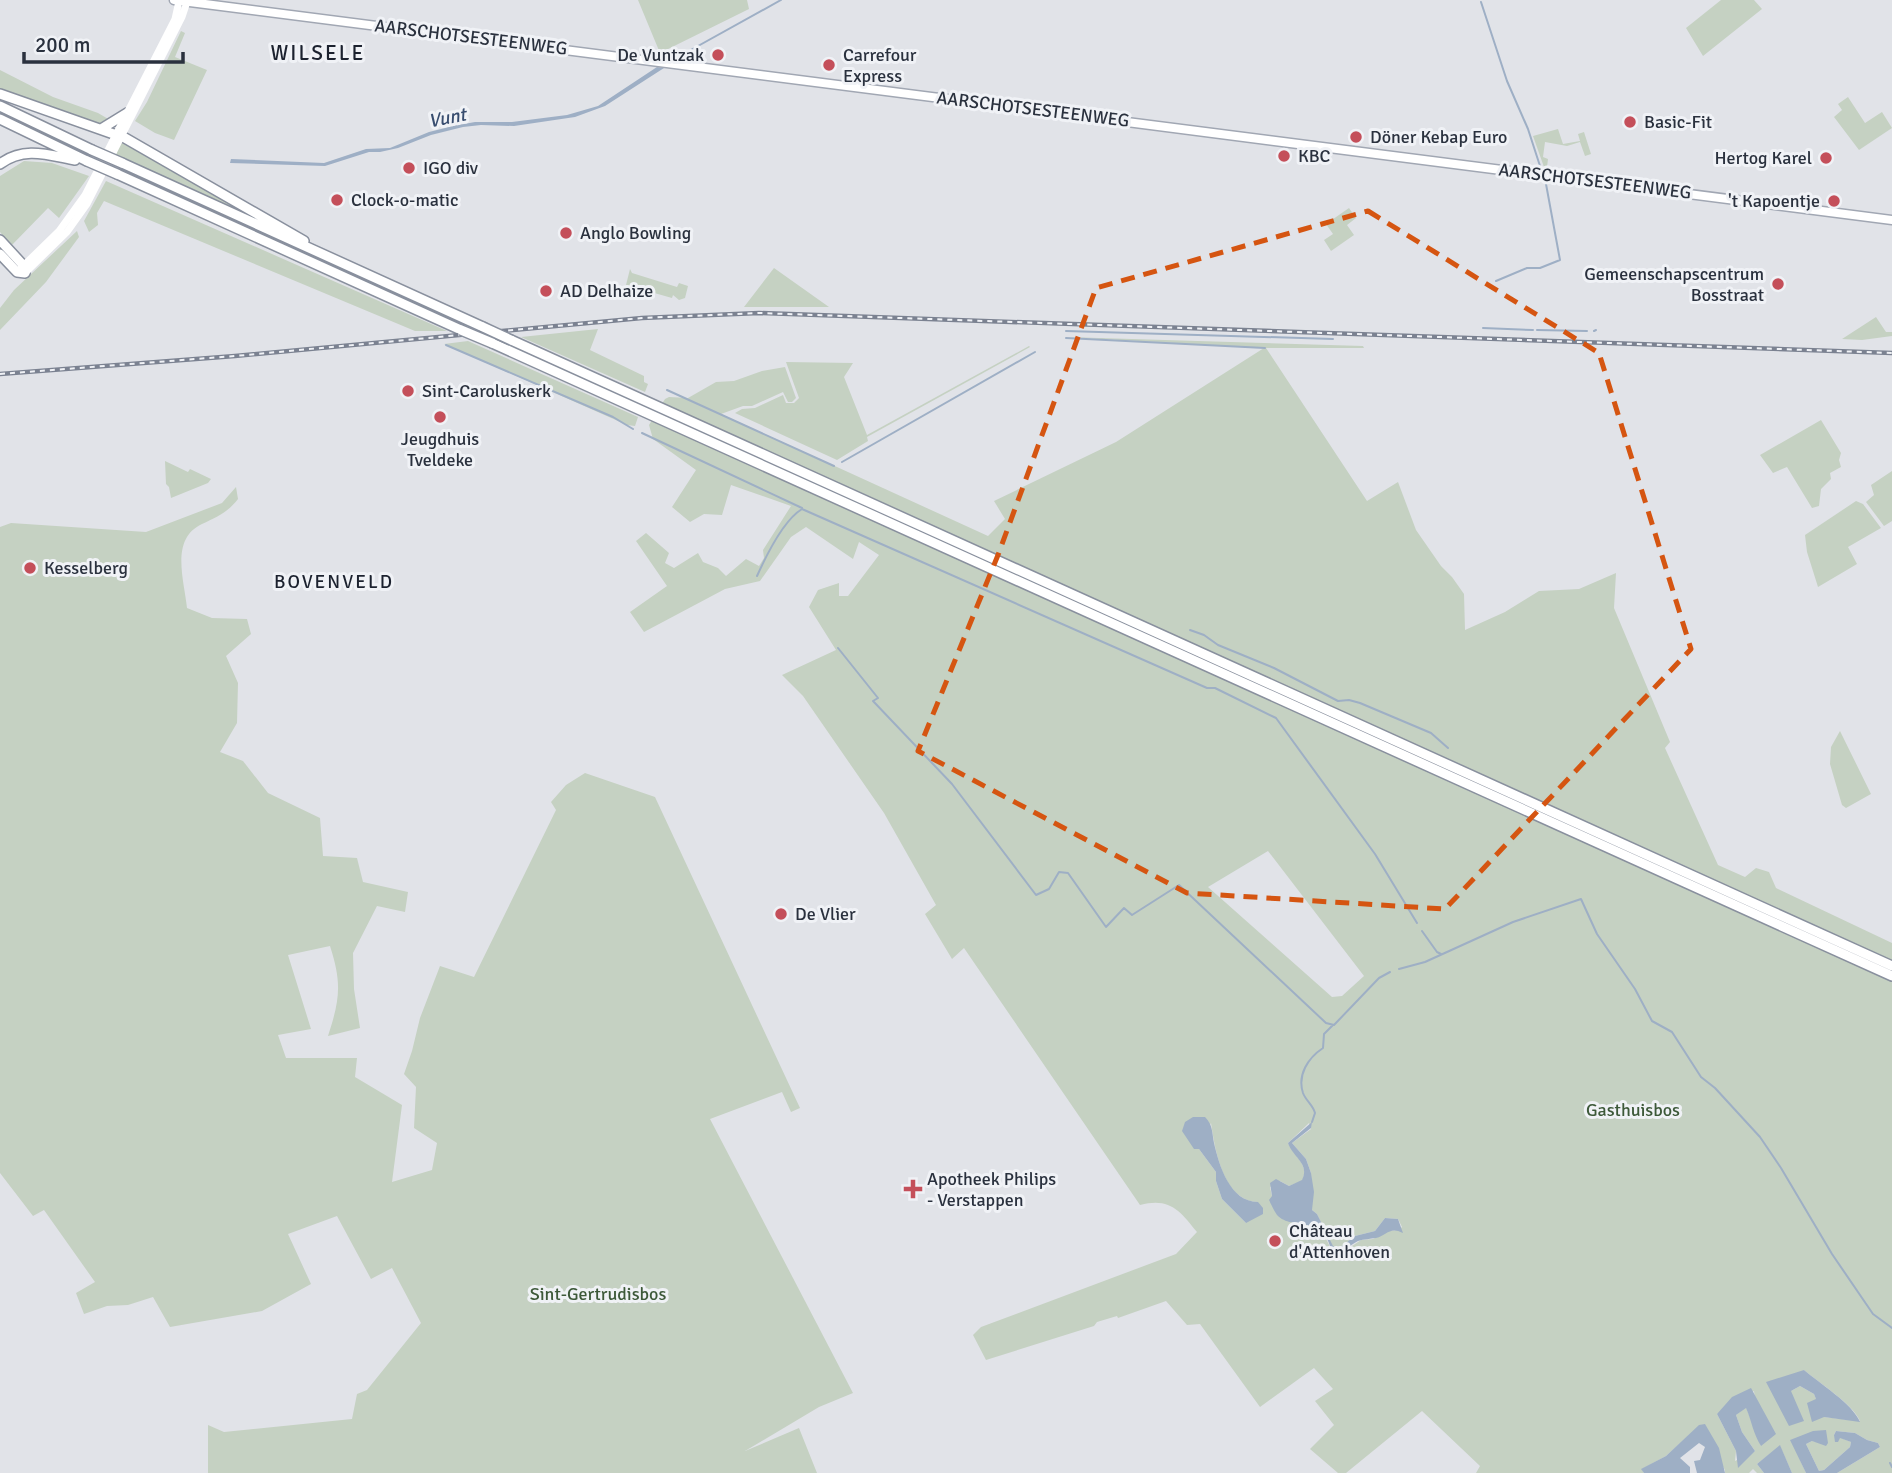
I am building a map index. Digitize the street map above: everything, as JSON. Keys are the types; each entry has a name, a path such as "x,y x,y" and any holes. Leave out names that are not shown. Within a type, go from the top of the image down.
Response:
{"highway":[{"path":"0,94 112,135 298,237 319,253"},
{"path":"0,106 1892,966"},
{"path":"112,135 127,113"},
{"path":"0,119 1892,976"},
{"path":"0,164 16,155 32,152 87,160"},
{"path":"0,240 22,270"},
{"path":"0,254 22,270"}],"main road":[{"path":"22,270 74,223 113,155 112,135 127,113 175,19 180,1"},
{"path":"22,270 74,214 112,135 182,17 180,1"},
{"name":"AARSCHOTSESTEENWEG","path":"180,1 1892,220"}],"highlighted area":[{"path":"1368,211 1599,353 1691,649 1445,909 1187,893 918,751 998,555 1096,288"}],"green space":[{"path":"638,0 747,0 749,9 660,53"},
{"path":"1721,0 1754,0 1762,9 1703,56 1686,28"},
{"path":"181,31 185,33 175,57 207,70 174,140 135,121"},
{"path":"0,70 53,97 110,120 103,125 0,90"},
{"path":"1848,97 1865,123 1882,112 1892,128 1859,150 1834,117 1842,110 1838,104"},
{"path":"1558,129 1563,144 1580,141 1578,134 1584,132 1591,154 1585,156 1580,142 1567,146 1545,142 1543,157 1548,159 1547,167 1544,167 1533,136"},
{"path":"121,143 130,145 260,221 115,154"},
{"path":"24,161 52,163 89,176 59,218 48,208 11,246 0,232 0,176"},
{"path":"106,181 447,331 415,331 104,201 97,213 98,225 89,232 84,221"},
{"path":"1349,208 1356,218 1347,225 1354,235 1331,251 1324,240 1333,234 1326,224"},
{"path":"77,231 79,237 46,282 0,330 0,308 14,290"},
{"path":"774,268 829,307 744,307"},
{"path":"630,269 632,273 677,287 679,283 688,286 685,298 679,300 673,295 672,298 626,285"},
{"path":"1876,317 1886,332 1892,332 1892,336 1862,340 1842,339"},
{"path":"598,329 590,350 644,376 644,382 648,384 645,392 521,337"},
{"name":"Gasthuisbos","path":"1066,337 1363,346 1364,348 1266,348 1367,501 1398,482 1416,530 1464,594 1465,630 1505,612 1539,591 1579,589 1616,573 1614,608 1670,742 1665,748 1718,865 1745,877 1756,868 1769,872 1776,888 1892,943 1892,1473 1837,1473 1880,1447 1878,1443 1855,1433 1836,1431 1834,1435 1851,1442 1850,1447 1824,1470 1819,1471 1806,1444 1812,1441 1820,1442 1826,1431 1791,1440 1806,1473 1792,1473 1780,1446 1757,1464 1764,1473 1757,1473 1753,1469 1749,1473 1725,1473 1699,1426 1666,1456 1642,1469 1644,1473 1476,1473 1480,1466 1422,1411 1346,1473 1338,1473 1310,1449 1334,1425 1315,1401 1333,1389 1314,1368 1260,1407 1200,1324 1187,1325 1166,1301 986,1360 973,1335 981,1327 1176,1254 1197,1232 1179,1212 1167,1204 1140,1205 964,948 952,959 925,914 936,905 884,813 803,696 782,675 836,650 809,607 818,590 839,583 839,596 848,596 879,555 859,542 853,559 806,527 791,537 760,581 725,589 644,632 630,612 667,586 636,541 646,533 669,553 665,563 674,568 698,553 703,562 718,568 726,576 746,559 759,566 764,558 763,550 791,506 731,485 722,515 704,514 690,522 672,507 696,470 653,439 649,425 669,397 688,398 716,382 734,381 762,371 785,367 796,398 792,402 788,402 783,392 752,406 743,406 721,414 988,536 1005,519 994,501 1116,442 1264,348","holes":["1268,851 1364,976 1342,996 1332,997 1208,887","1211,1123 1218,1159 1229,1183 1236,1193 1258,1202 1246,1223 1222,1199 1216,1172 1199,1149","1309,1123 1311,1129 1292,1143 1306,1159 1311,1173 1312,1210 1317,1214 1332,1246 1338,1249 1355,1236 1375,1231 1385,1218 1398,1219 1402,1227 1373,1239 1361,1240 1343,1252 1332,1254 1319,1230 1301,1222 1293,1222 1272,1196 1270,1187 1280,1181 1289,1186 1302,1181 1304,1175 1303,1165 1288,1143","1804,1370 1843,1401 1860,1421 1824,1417 1814,1394 1800,1386 1791,1391","1754,1391 1761,1446 1746,1407 1736,1415 1742,1432 1755,1451 1735,1461 1736,1451 1717,1414"]},
{"path":"468,341 638,417 635,426 627,425 444,344"},
{"path":"1029,346 867,437 868,441 837,460 735,413 742,409 755,408 783,395 786,403 794,403 799,398 786,362 853,363 844,377 867,435"},
{"path":"1821,420 1841,453 1841,467 1830,473 1831,479 1821,489 1819,506 1812,508 1787,467 1773,473 1760,455"},
{"path":"165,461 211,479 208,483 171,498 166,484"},
{"path":"1892,471 1892,521 1884,526 1866,502 1874,495 1871,485"},
{"name":"Sint-Gertrudisbos","path":"236,487 238,499 234,504 192,531 186,539 181,561 187,608 212,618 247,619 251,634 226,656 238,683 237,723 220,752 243,761 268,793 320,818 323,856 357,858 363,882 408,892 405,912 377,906 353,953 354,989 360,1028 328,1036 338,991 330,946 288,955 311,1029 278,1035 286,1058 357,1058 355,1077 402,1105 392,1182 432,1170 437,1143 414,1128 416,1087 404,1074 420,1018 440,966 474,977 556,810 551,802 566,785 585,773 655,797 800,1108 791,1112 782,1092 710,1119 853,1393 819,1407 745,1451 799,1428 817,1473 208,1473 208,1425 224,1432 352,1419 357,1394 367,1390 421,1323 392,1268 371,1279 337,1216 288,1234 311,1284 262,1311 170,1327 153,1297 128,1305 107,1306 84,1314 76,1293 95,1282 44,1210 33,1216 0,1173 0,527 11,523 146,532 222,503"},
{"path":"1856,501 1863,504 1881,528 1848,547 1857,564 1818,587 1807,552 1805,535"},
{"path":"1840,731 1871,794 1846,808 1842,805 1830,764 1831,747"}],"water":[{"path":"657,67 664,68 605,106 575,117 514,126 463,127 431,135 398,148 369,152 325,166 230,163 231,159 324,163 366,149 390,148 429,132 453,126 567,115 598,106"},
{"path":"1193,1117 1205,1117 1208,1120 1227,1181 1240,1196 1258,1202 1263,1208 1263,1214 1246,1223 1222,1199 1216,1172 1199,1149 1194,1149 1182,1131 1185,1122"},
{"path":"1312,1122 1311,1128 1292,1143 1306,1159 1314,1192 1312,1210 1317,1214 1333,1246 1338,1249 1355,1236 1375,1231 1385,1218 1398,1219 1403,1233 1392,1231 1376,1238 1358,1241 1343,1251 1332,1254 1328,1241 1316,1228 1284,1220 1277,1215 1269,1200 1272,1196 1270,1183 1276,1179 1289,1186 1302,1180 1304,1169 1288,1143"},
{"path":"1804,1370 1843,1401 1860,1422 1824,1417 1812,1422 1807,1403 1816,1399 1814,1394 1800,1386 1791,1391 1804,1421 1789,1426 1766,1382"},
{"path":"1751,1388 1776,1434 1761,1446 1746,1408 1736,1415 1742,1432 1755,1451 1738,1468 1736,1451 1717,1414 1732,1397"},
{"path":"1705,1424 1719,1448 1725,1473 1697,1473 1694,1461 1700,1460 1705,1447 1699,1443 1680,1458 1690,1467 1690,1473 1644,1473 1641,1469 1666,1456 1699,1425"},
{"path":"1826,1430 1826,1446 1812,1441 1806,1444 1819,1471 1824,1470 1850,1447 1851,1442 1840,1438 1835,1442 1836,1431 1855,1433 1878,1443 1880,1447 1837,1473 1806,1473 1790,1440 1813,1431"},
{"path":"1780,1445 1792,1473 1764,1473 1757,1464"}],"waterway":[{"name":"Vunt","path":"680,56 781,0"},
{"path":"1481,2 1507,81 1528,129 1540,166"},
{"path":"1496,281 1527,268 1540,268 1560,260 1546,184"},
{"path":"1483,328 1533,330"},
{"path":"1537,330 1587,331"},
{"path":"1066,331 1333,339"},
{"path":"1066,338 1265,348"},
{"path":"446,345 613,417 633,429"},
{"path":"842,462 1035,352"},
{"path":"667,390 834,466"},
{"path":"642,433 802,508"},
{"path":"757,576 782,530 802,509 1207,688 1215,688 1276,718 1375,854 1417,923"},
{"path":"1190,630 1338,701 1360,703 1431,733 1448,748"},
{"path":"838,648 878,698 873,701 952,784 1036,895 1049,889 1059,872 1068,873 1106,927 1124,908 1132,915 1179,885 1326,1023 1334,1025 1379,978 1390,972"},
{"path":"1399,969 1425,962 1513,922 1581,899 1597,934 1635,989 1652,1021 1672,1032 1701,1077 1715,1088 1760,1137 1832,1254 1873,1314 1892,1328"},
{"path":"1422,931 1441,954"},
{"path":"1312,1122 1315,1113 1303,1093 1301,1080 1308,1062 1323,1048 1324,1034 1333,1025"},
{"path":"1890,1463 1892,1467"}],"railway":[{"path":"0,374 235,356 642,318 759,313 1892,353"}],"place":[{"name":"De Vuntzak","path":"718,55"},
{"name":"Carrefour Express","path":"829,65"},
{"name":"Basic-Fit","path":"1630,122"},
{"name":"Döner Kebap Euro","path":"1356,137"},
{"name":"KBC","path":"1284,156"},
{"name":"Hertog Karel","path":"1826,158"},
{"name":"IGO div","path":"409,168"},
{"name":"Clock-o-matic","path":"337,200"},
{"name":"'t Kapoentje","path":"1834,201"},
{"name":"Anglo Bowling","path":"566,233"},
{"name":"Gemeenschapscentrum Bosstraat","path":"1778,284"},
{"name":"AD Delhaize","path":"546,291"},
{"name":"Sint-Caroluskerk","path":"408,391"},
{"name":"Jeugdhuis Tveldeke","path":"440,417"},
{"name":"Kesselberg","path":"30,568"},
{"name":"De Vlier","path":"781,914"},
{"name":"Apotheek Philips - Verstappen","path":"913,1189"},
{"name":"Château d'Attenhoven","path":"1275,1241"}],"district":[{"name":"WILSELE","path":"318,53"},
{"name":"BOVENVELD","path":"334,581"}]}
